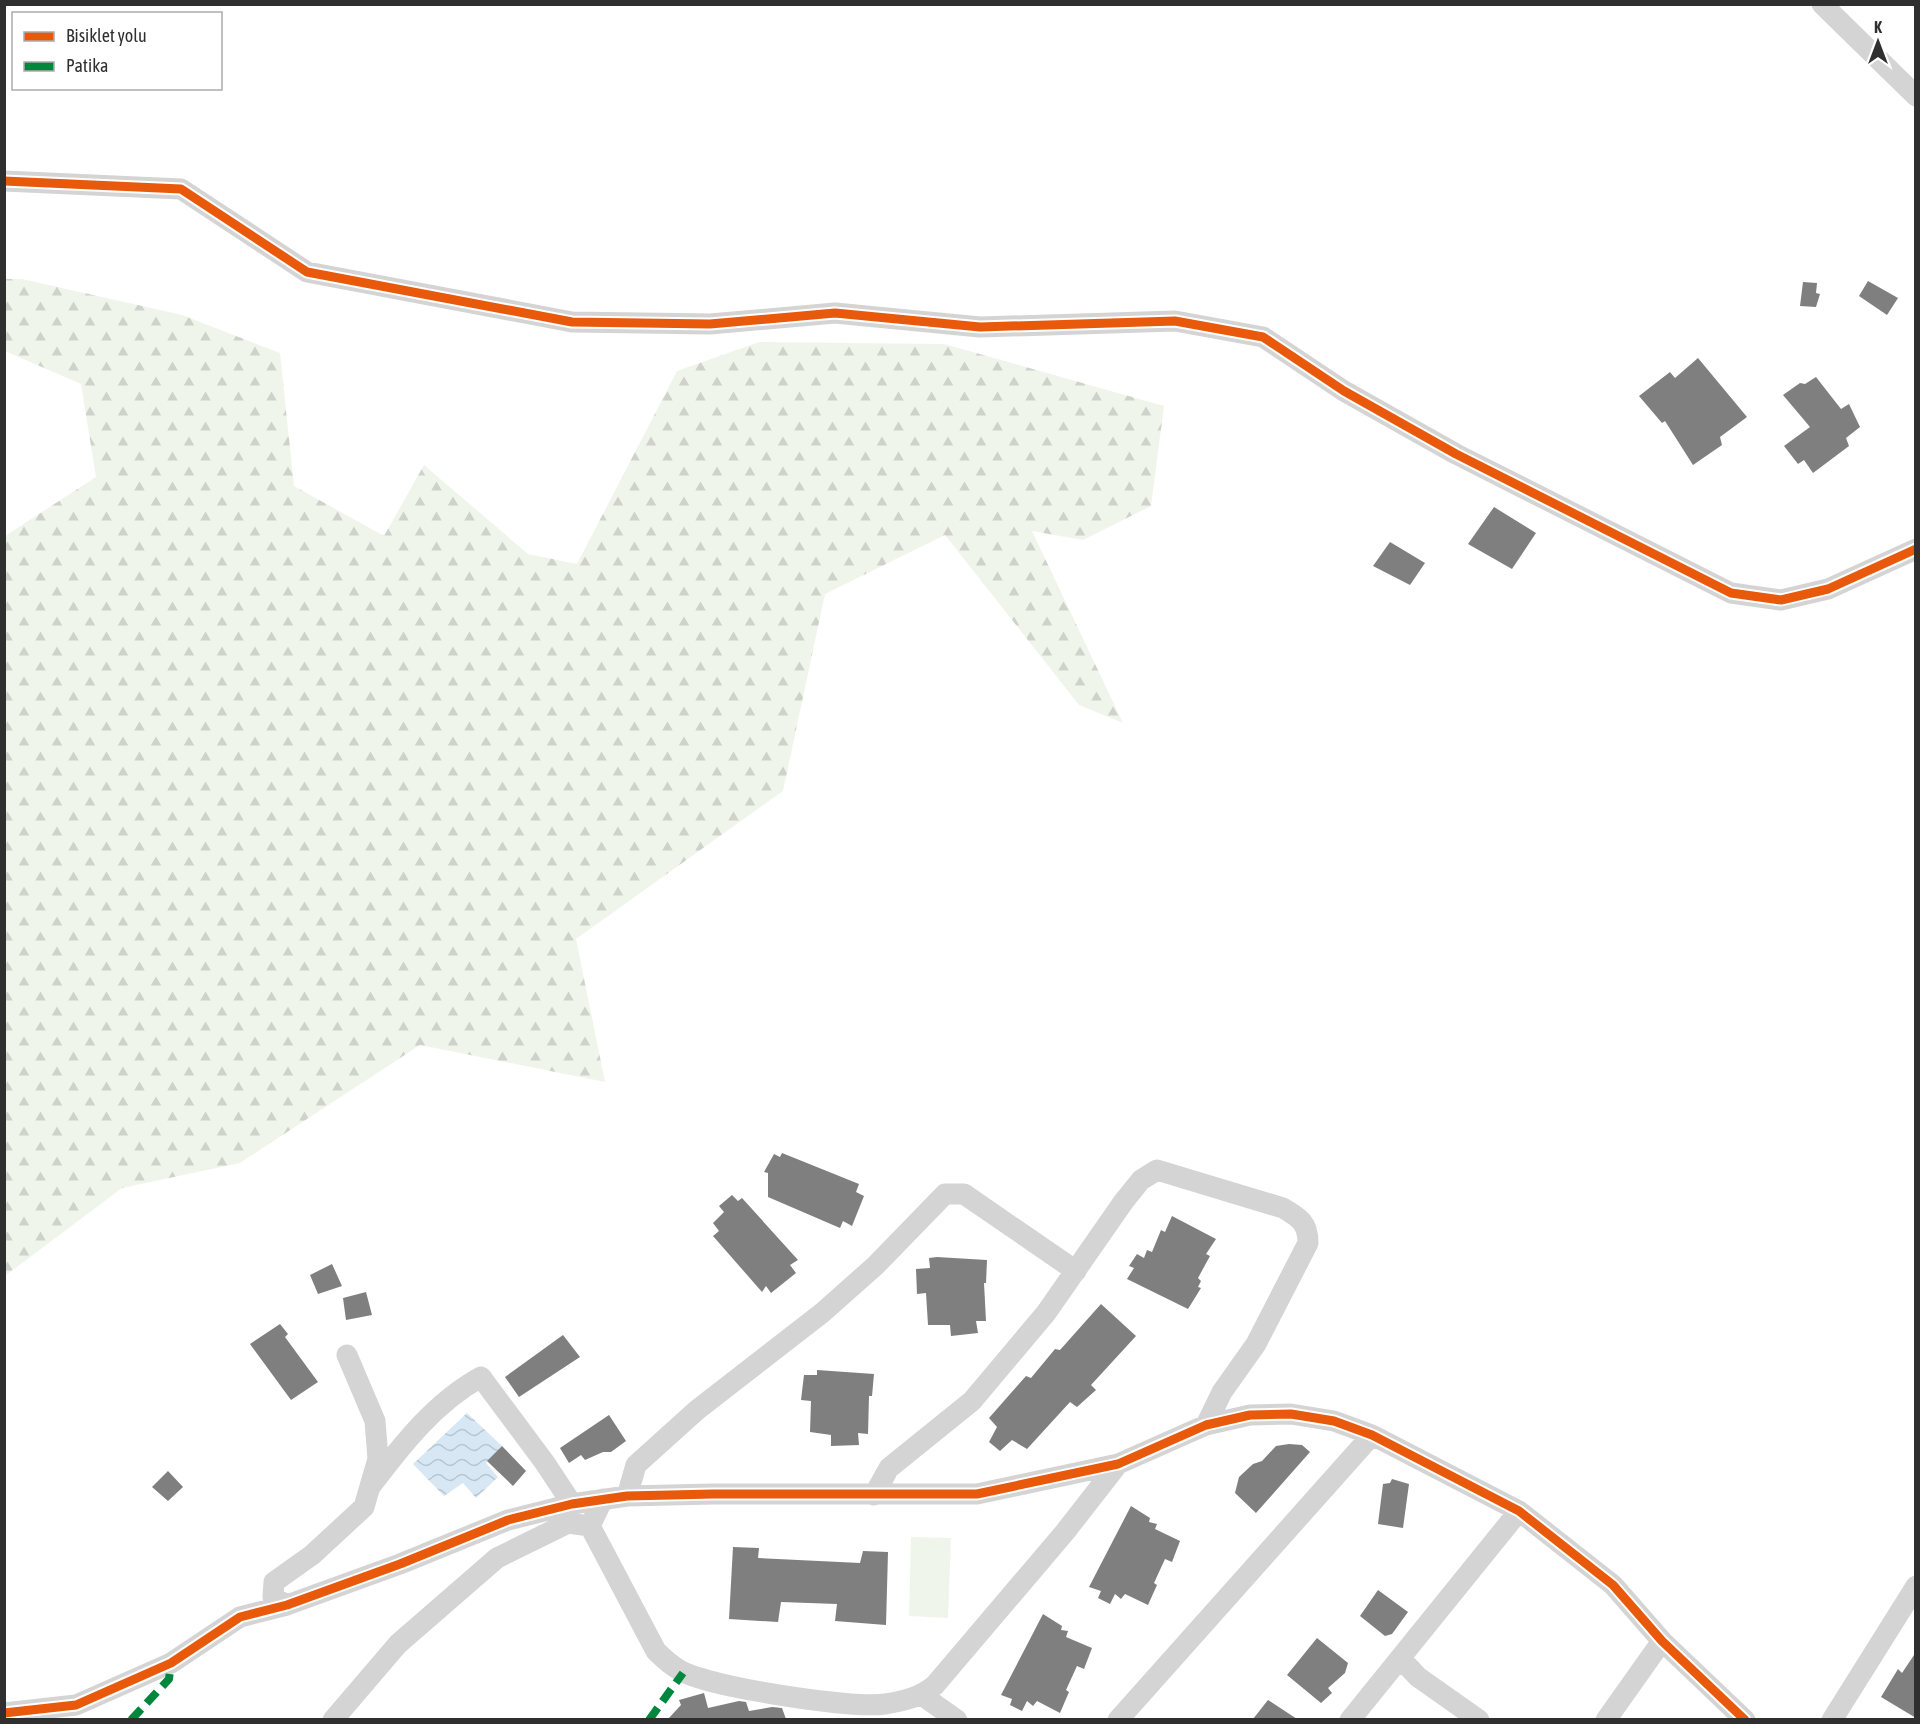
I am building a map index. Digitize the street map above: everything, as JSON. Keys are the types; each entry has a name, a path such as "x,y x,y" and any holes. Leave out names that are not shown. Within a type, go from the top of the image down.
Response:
{"street":[{"path":"1822,4 1916,96"},
{"path":"4,181 181,189 307,272 572,322 710,324 836,313 980,327 1175,321 1263,336 1344,391 1454,459 1731,593 1781,600 1828,590 1916,549"},
{"path":"874,1495 889,1468 972,1401 1046,1313 1141,1180 1157,1170 1283,1208 1301,1218 1308,1230 1308,1243 1256,1344 1222,1392 1206,1425"},
{"path":"627,1496 636,1465 697,1410 822,1313 875,1266 945,1194 964,1194 1076,1271"},
{"path":"287,1605 273,1597 274,1582 312,1555 364,1507 378,1459 375,1421 347,1355"},
{"path":"370,1487 400,1448 459,1389 480,1377 572,1504"},
{"path":"4,1713 75,1705 171,1663 240,1617 287,1605 400,1564 508,1520 572,1504 627,1496 977,1494 1118,1464 1206,1425 1250,1415 1291,1414 1334,1421 1372,1435 1519,1511 1613,1585 1662,1641 1745,1719"},
{"path":"1118,1719 1372,1435"},
{"path":"590,1526 656,1652 683,1672 736,1686 851,1705 884,1704 922,1696 935,1685 1118,1464"},
{"path":"590,1526 603,1499"},
{"path":"1350,1719 1519,1511"},
{"path":"333,1719 398,1644 497,1558 568,1523 590,1526"},
{"path":"1832,1719 1916,1586"},
{"path":"1606,1719 1662,1641"},
{"path":"1401,1659 1418,1677 1479,1719"},
{"path":"922,1696 957,1719"}],"green space":[{"path":"5,279 22,279 182,315 280,353 294,486 384,536 424,465 528,554 577,564 677,371 759,342 944,344 1164,406 1151,506 1083,540 1032,531 1123,723 1079,705 945,535 825,594 783,791 576,939 605,1082 420,1045 240,1163 122,1188 5,1276 5,536 96,477 81,384 5,351"},
{"path":"911,1537 951,1538 948,1618 909,1616"}],"water":[{"path":"467,1413 502,1446 486,1463 498,1477 476,1498 463,1483 444,1496 413,1464"}],"building":[{"path":"1868,281 1898,298 1887,315 1859,296"},
{"path":"1803,282 1817,283 1816,293 1820,294 1816,307 1800,306"},
{"path":"1698,358 1747,417 1720,437 1722,445 1693,465 1665,421 1662,423 1639,396 1670,372 1675,378"},
{"path":"1816,377 1841,409 1849,404 1860,427 1846,438 1849,446 1813,473 1804,460 1798,464 1784,446 1810,427 1783,395 1800,383 1805,384"},
{"path":"1494,507 1536,533 1512,569 1468,544"},
{"path":"1390,542 1425,563 1410,585 1373,566"},
{"path":"782,1153 859,1184 856,1192 864,1196 852,1226 843,1221 840,1228 768,1197 768,1173 764,1172 774,1154 780,1157"},
{"path":"732,1195 738,1201 742,1198 798,1260 790,1265 796,1273 771,1293 766,1286 762,1292 713,1236 719,1231 713,1223 724,1212 719,1206"},
{"path":"1172,1216 1216,1239 1206,1254 1210,1256 1198,1278 1201,1281 1198,1287 1201,1288 1188,1309 1127,1279 1134,1268 1129,1266 1137,1254 1144,1258 1147,1250 1152,1252 1161,1230 1165,1232"},
{"path":"929,1258 987,1260 986,1283 984,1283 986,1321 976,1321 978,1333 951,1336 950,1325 928,1325 926,1293 917,1294 916,1269 930,1268"},
{"path":"332,1264 342,1286 318,1294 310,1275"},
{"path":"366,1292 372,1315 346,1320 343,1298"},
{"path":"1101,1304 1136,1336 1091,1385 1096,1390 1077,1407 1070,1402 1027,1449 1012,1440 1000,1451 989,1442 997,1427 989,1418 1026,1376 1031,1378 1055,1349 1060,1350"},
{"path":"280,1324 288,1334 285,1337 318,1382 291,1400 250,1344"},
{"path":"563,1335 580,1357 519,1397 505,1377"},
{"path":"817,1370 874,1374 872,1396 869,1396 868,1434 858,1433 859,1445 831,1446 831,1435 810,1432 811,1401 801,1400 804,1375 817,1375"},
{"path":"609,1415 626,1441 611,1452 603,1452 585,1460 581,1455 569,1463 560,1448"},
{"path":"1302,1445 1310,1452 1256,1513 1235,1493 1239,1477 1253,1464 1262,1461 1276,1446"},
{"path":"502,1446 526,1471 513,1486 487,1461"},
{"path":"168,1471 183,1487 168,1501 152,1487"},
{"path":"1392,1479 1409,1484 1403,1528 1378,1524 1383,1484 1390,1483"},
{"path":"1131,1506 1150,1518 1149,1522 1157,1524 1155,1529 1180,1541 1172,1562 1165,1559 1154,1583 1157,1585 1148,1605 1125,1594 1121,1599 1115,1594 1110,1604 1098,1598 1101,1591 1089,1587"},
{"path":"733,1547 759,1548 758,1558 860,1563 863,1551 888,1552 886,1625 835,1621 837,1604 781,1602 778,1622 729,1619"},
{"path":"1378,1590 1408,1612 1392,1634 1385,1636 1360,1616"},
{"path":"1043,1614 1062,1626 1061,1630 1068,1631 1066,1637 1092,1648 1084,1669 1077,1666 1066,1690 1069,1692 1060,1713 1037,1701 1033,1706 1027,1701 1022,1711 1010,1705 1012,1699 1001,1695"},
{"path":"1317,1638 1348,1663 1345,1673 1328,1688 1332,1693 1321,1703 1287,1675"},
{"path":"1916,1652 1916,1718 1881,1697 1898,1669 1902,1673"},
{"path":"704,1693 708,1708 739,1701 746,1702 749,1711 772,1707 782,1708 786,1719 668,1719 681,1705 679,1700"},
{"path":"1268,1700 1297,1719 1253,1719"}],"marked path":[{"path":"131,1720 169,1679 171,1663"},
{"path":"649,1720 683,1673"}],"cycle path":[{"path":"4,181 181,189 307,272 572,322 710,324 835,313 980,327 1175,321 1263,337 1344,391 1456,454 1731,593 1781,600 1828,589 1916,549"},
{"path":"4,1713 76,1705 171,1663 240,1617 287,1605 400,1564 508,1520 572,1504 627,1496 977,1494 1118,1464 1206,1425 1250,1415 1291,1414 1334,1421 1372,1435 1519,1511 1613,1585 1662,1641 1745,1720"}]}
